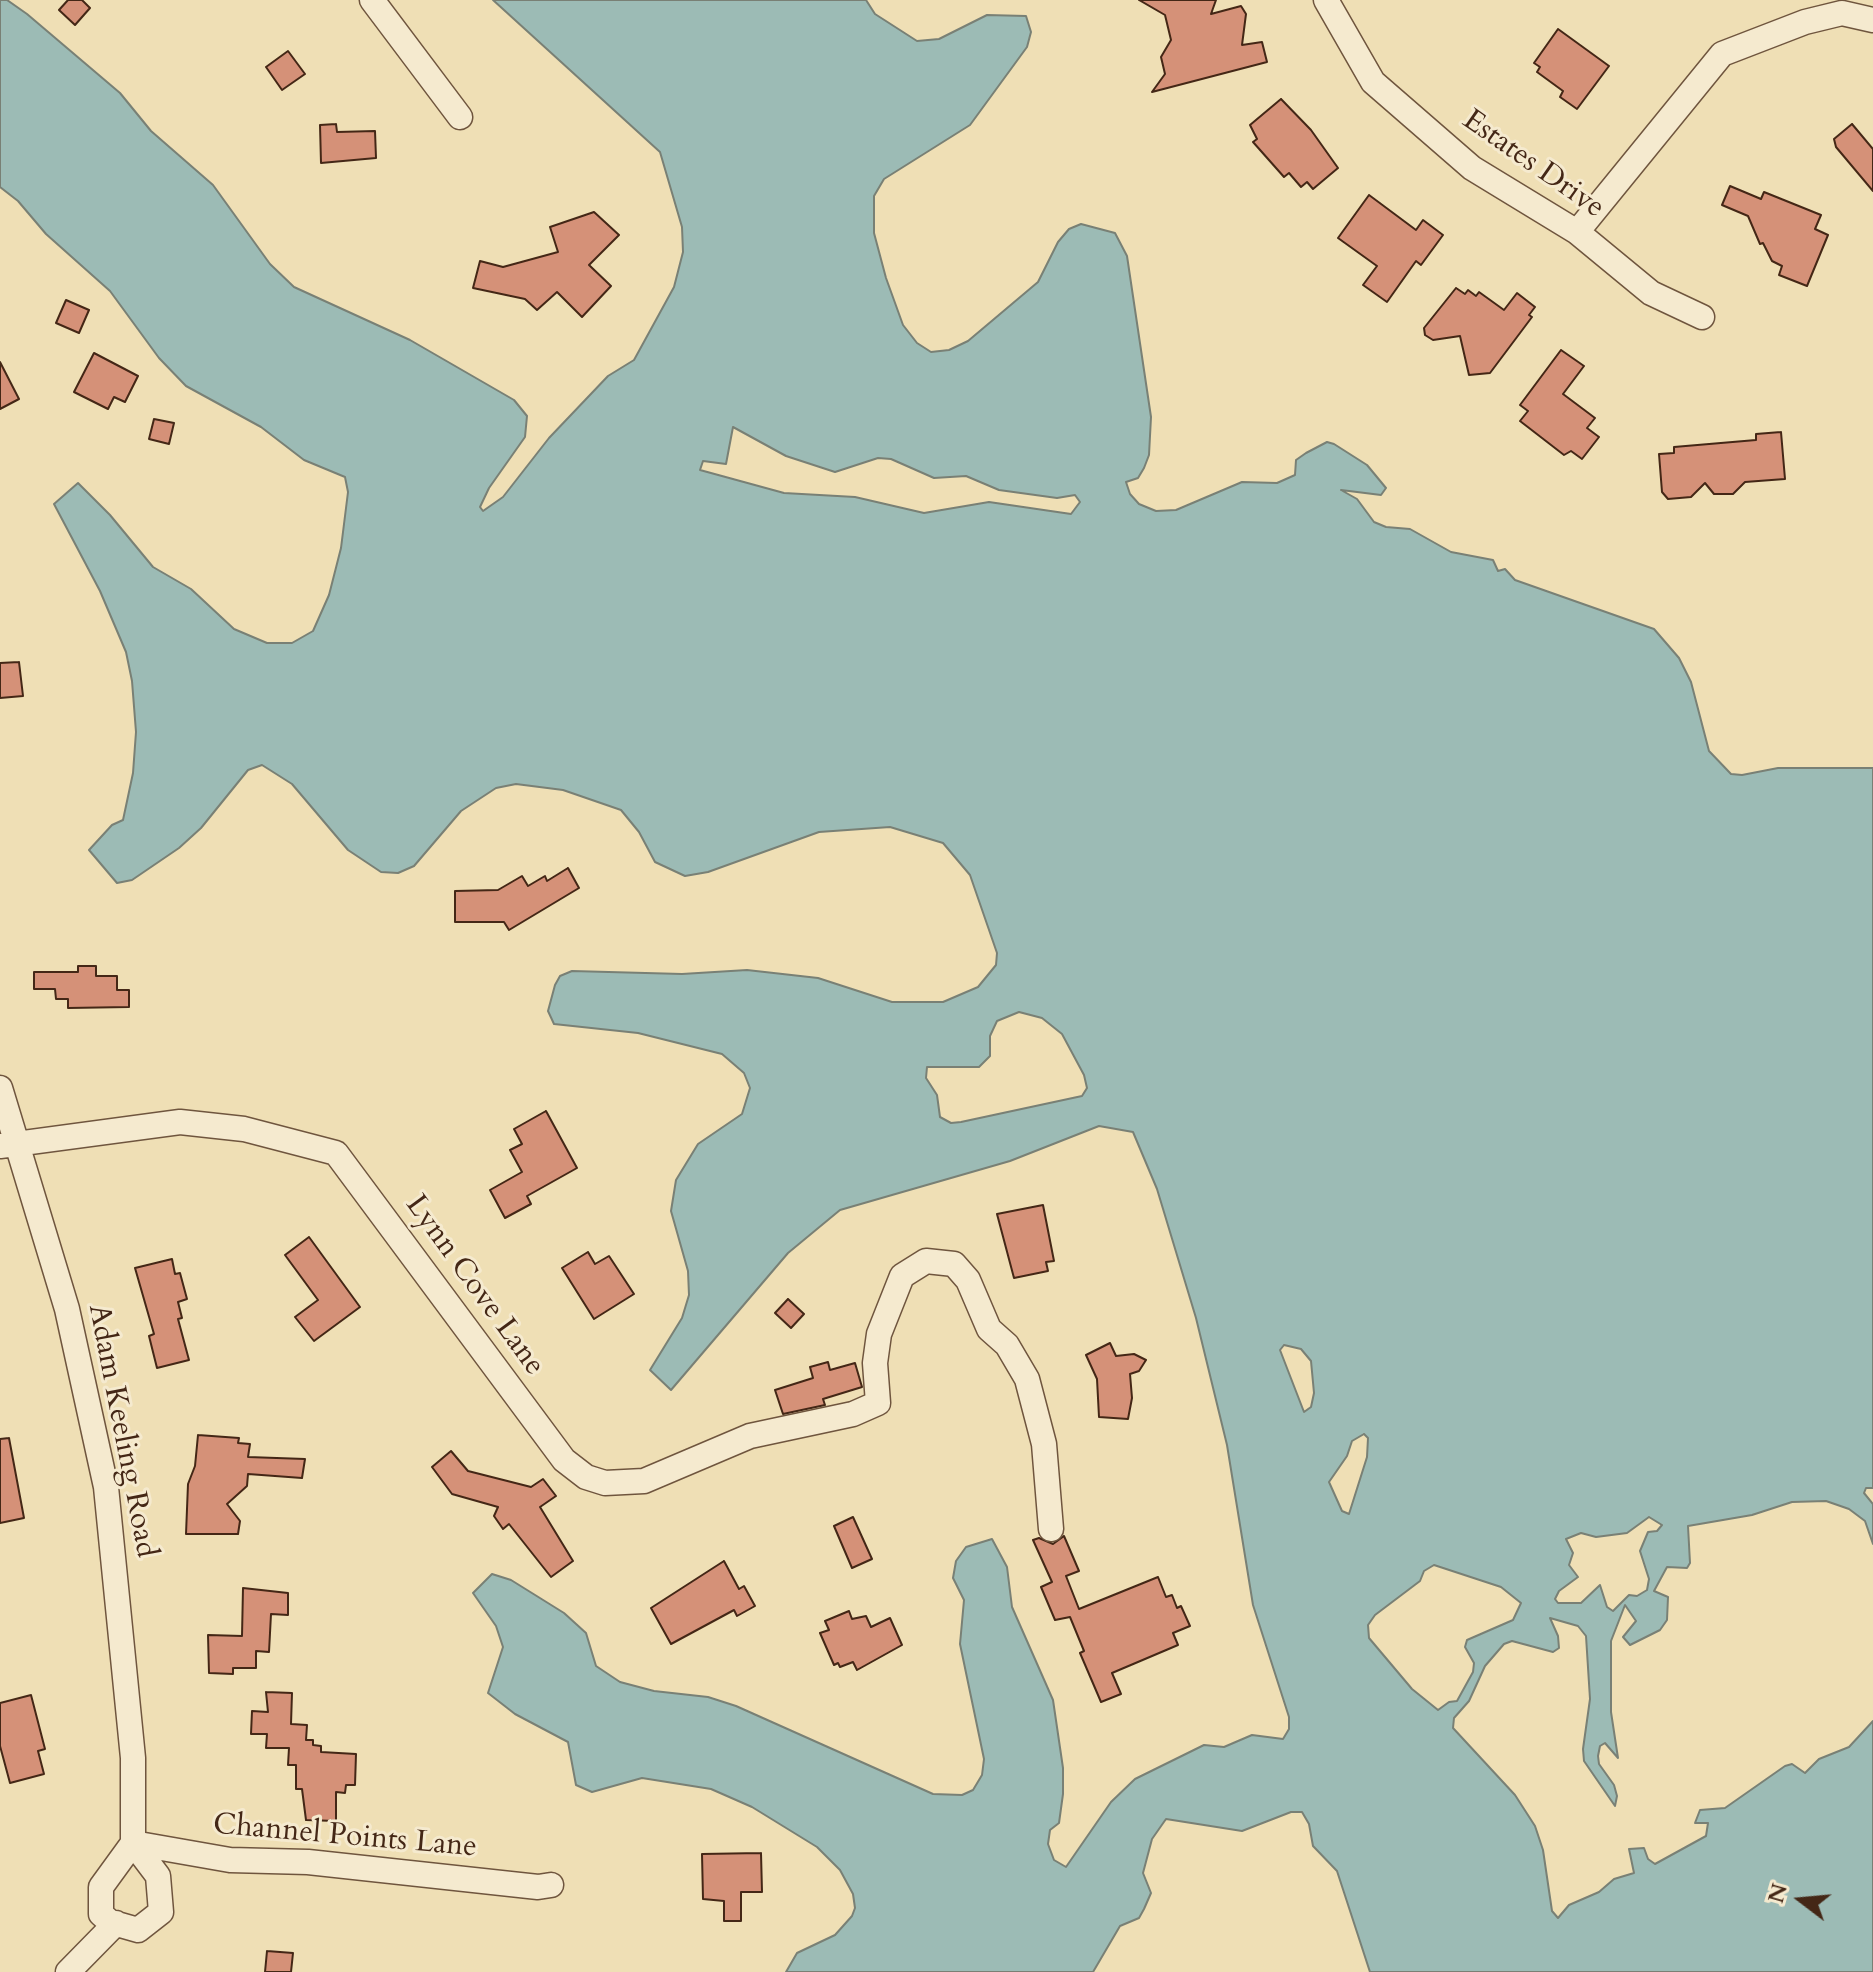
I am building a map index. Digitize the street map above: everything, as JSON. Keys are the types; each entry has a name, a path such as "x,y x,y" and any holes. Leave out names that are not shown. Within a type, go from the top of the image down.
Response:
{"street":[{"path":"372,0 460,117"},
{"name":"Estates Drive","path":"1326,0 1373,82 1472,168 1577,232 1651,293 1702,317"},
{"path":"1577,232 1722,54 1805,22 1842,13 1873,20"},
{"name":"Adam Keeling Road","path":"0,1088 9,1144 67,1309 106,1487 133,1758 133,1843"},
{"name":"Lynn Cove Lane","path":"9,1144 180,1122 244,1129 336,1153 564,1460 586,1477 605,1483 644,1481 750,1436 853,1414 878,1403 875,1363 879,1334 902,1276 915,1265 938,1260 961,1270 989,1329 1007,1345 1027,1379 1044,1444 1051,1529"},
{"path":"133,1843 158,1876 161,1912 138,1930 101,1914 101,1887 133,1843"},
{"name":"Channel Points Lane","path":"133,1843 230,1860 308,1862 538,1887 551,1885"},
{"path":"68,1972 116,1923"}],"water":[{"path":"0,0 7,0 120,93 151,131 213,185 270,264 294,287 410,340 514,400 527,416 525,437 489,488 480,507 483,511 503,497 549,438 608,376 634,360 674,287 683,252 682,227 660,152 493,0 866,0 875,14 917,41 939,39 987,15 1026,16 1031,32 1027,47 970,125 884,179 874,196 874,233 886,278 903,325 917,343 931,352 949,350 968,341 1038,282 1058,242 1069,229 1081,224 1115,233 1127,256 1151,417 1149,455 1144,468 1138,478 1126,482 1130,494 1139,504 1156,511 1176,510 1242,482 1277,483 1295,475 1296,460 1306,453 1327,442 1334,444 1367,465 1386,488 1381,495 1341,490 1357,499 1374,522 1386,527 1410,529 1451,552 1493,560 1498,571 1505,569 1515,580 1654,629 1679,658 1691,682 1709,751 1731,774 1778,768 1873,768 1873,1488 1866,1488 1864,1493 1873,1504 1873,1544 1865,1521 1849,1509 1826,1501 1792,1502 1752,1515 1688,1526 1690,1563 1687,1568 1667,1567 1654,1591 1668,1597 1667,1620 1660,1630 1630,1645 1623,1637 1636,1621 1625,1605 1611,1641 1611,1712 1618,1758 1605,1743 1600,1746 1598,1756 1599,1764 1614,1785 1617,1796 1615,1806 1584,1761 1590,1699 1586,1636 1578,1626 1550,1618 1558,1636 1559,1648 1553,1652 1512,1641 1504,1644 1485,1666 1469,1701 1454,1718 1453,1728 1515,1795 1535,1826 1543,1850 1552,1911 1558,1918 1569,1905 1599,1892 1614,1879 1634,1873 1629,1849 1644,1848 1648,1859 1655,1864 1706,1836 1708,1823 1695,1823 1700,1810 1725,1808 1785,1766 1792,1764 1805,1773 1819,1759 1849,1747 1873,1721 1873,1972 1370,1972 1337,1871 1313,1846 1309,1824 1302,1812 1291,1812 1242,1831 1166,1819 1152,1839 1143,1873 1151,1893 1144,1909 1139,1918 1120,1926 1093,1972 786,1972 797,1953 835,1935 855,1908 853,1894 840,1870 817,1847 752,1807 711,1789 642,1778 592,1792 576,1785 568,1742 515,1714 488,1693 503,1647 496,1626 473,1593 492,1574 511,1580 564,1613 586,1633 596,1666 620,1682 654,1691 708,1697 736,1706 933,1794 962,1795 973,1790 982,1775 984,1759 960,1644 964,1600 953,1578 956,1561 966,1547 992,1539 1007,1567 1012,1607 1053,1700 1063,1768 1063,1794 1059,1823 1050,1830 1048,1844 1054,1860 1066,1867 1111,1802 1135,1779 1204,1745 1224,1747 1252,1735 1283,1739 1289,1729 1289,1717 1253,1605 1227,1445 1196,1318 1157,1189 1133,1132 1099,1126 1010,1161 840,1210 788,1253 671,1390 650,1370 682,1318 689,1295 688,1271 671,1211 676,1180 698,1144 742,1114 750,1088 744,1073 722,1054 638,1033 554,1024 548,1011 560,976 572,971 682,974 747,970 818,978 892,1002 943,1002 978,987 996,965 997,953 970,875 943,843 890,827 819,832 708,872 685,876 655,862 639,832 621,810 563,790 516,784 496,788 461,811 414,866 398,873 381,872 348,850 292,784 262,765 248,770 201,828 179,848 132,880 117,883 89,850 112,825 123,820 133,773 136,732 132,681 126,652 100,591 54,504 78,483 110,515 153,567 191,589 234,629 267,643 292,643 313,631 329,595 341,548 348,492 345,477 304,460 261,427 186,386 159,358 110,291 46,234 18,201 0,187","holes":["733,427 786,456 835,472 878,458 891,459 934,478 966,476 999,490 1057,498 1075,495 1080,502 1071,514 989,502 924,513 855,497 784,493 700,470 703,461 726,464","1019,1012 1042,1018 1062,1034 1084,1075 1087,1088 1082,1096 961,1122 951,1123 940,1117 937,1095 926,1078 927,1067 979,1067 990,1056 990,1036 997,1021","1284,1345 1301,1349 1311,1361 1314,1393 1311,1407 1304,1412 1280,1350","1364,1434 1368,1438 1367,1457 1349,1514 1342,1511 1329,1482 1347,1456 1352,1441","1649,1517 1662,1525 1657,1531 1648,1532 1640,1551 1649,1579 1647,1590 1637,1596 1629,1595 1613,1611 1607,1607 1600,1585 1581,1603 1558,1603 1555,1599 1559,1591 1578,1577 1569,1565 1573,1553 1566,1539 1581,1533 1596,1537 1627,1533","1434,1565 1501,1587 1521,1603 1513,1620 1467,1640 1465,1647 1474,1663 1473,1672 1457,1701 1449,1702 1438,1710 1412,1689 1369,1638 1368,1625 1375,1615 1420,1581 1424,1571"]}],"building":[{"path":"68,0 82,0 90,8 75,25 59,10"},
{"path":"1139,0 1216,0 1211,14 1241,6 1246,14 1242,45 1262,42 1267,62 1152,92 1165,74 1161,57 1171,40 1165,15"},
{"path":"1558,29 1609,66 1577,109 1560,97 1563,91 1537,72 1540,67 1534,63"},
{"path":"288,51 305,74 282,90 266,67"},
{"path":"1281,99 1311,130 1338,168 1313,189 1307,182 1301,187 1289,173 1284,177 1253,142 1257,139 1250,125"},
{"path":"336,124 337,132 375,131 376,158 321,163 320,125"},
{"path":"1852,124 1873,149 1873,191 1836,147 1834,139"},
{"path":"1730,186 1761,199 1764,192 1821,215 1815,229 1828,235 1807,286 1779,275 1782,266 1772,261 1763,243 1760,244 1748,216 1722,205"},
{"path":"1369,195 1416,230 1423,220 1443,235 1421,265 1416,261 1387,302 1363,285 1377,266 1338,238"},
{"path":"594,212 619,235 589,265 611,286 582,317 557,292 537,310 525,299 473,288 480,261 503,267 558,252 550,227"},
{"path":"1456,288 1465,294 1468,290 1476,296 1479,292 1504,310 1517,293 1535,307 1529,315 1532,317 1490,373 1469,375 1460,336 1433,340 1425,335 1424,328"},
{"path":"66,300 89,310 79,333 56,323"},
{"path":"1561,350 1584,366 1563,394 1595,418 1587,428 1599,437 1582,459 1571,451 1564,455 1520,421 1528,411 1520,405"},
{"path":"94,353 138,376 125,402 114,397 108,409 74,392"},
{"path":"0,362 19,399 0,409"},
{"path":"154,419 174,423 169,444 149,439"},
{"path":"1781,432 1785,479 1745,482 1733,494 1714,494 1705,483 1691,497 1668,499 1662,492 1659,454 1674,453 1674,447 1756,440 1756,434"},
{"path":"19,662 23,696 0,698 0,663"},
{"path":"568,868 579,888 509,930 504,922 455,922 455,891 498,890 522,876 528,886 545,876 547,881"},
{"path":"78,966 96,966 96,976 117,976 117,990 129,990 129,1007 68,1008 68,999 56,999 55,989 34,989 34,972 78,972"},
{"path":"546,1111 577,1168 527,1196 531,1204 505,1218 490,1190 522,1172 510,1150 522,1144 514,1129"},
{"path":"1043,1205 1054,1261 1046,1262 1048,1271 1014,1278 997,1214"},
{"path":"309,1237 360,1307 314,1341 295,1317 318,1300 285,1255"},
{"path":"588,1252 595,1264 609,1256 634,1294 594,1319 562,1268"},
{"path":"172,1259 175,1274 180,1273 187,1299 178,1302 182,1318 178,1319 189,1360 157,1368 149,1336 154,1334 135,1268"},
{"path":"788,1299 804,1314 791,1328 775,1313"},
{"path":"1110,1343 1116,1356 1134,1354 1146,1360 1139,1371 1130,1374 1132,1398 1128,1419 1099,1417 1097,1379 1086,1355"},
{"path":"828,1362 830,1370 855,1363 862,1387 823,1399 825,1405 783,1414 775,1390 813,1378 810,1367"},
{"path":"198,1435 239,1438 238,1443 250,1444 248,1457 305,1459 302,1478 248,1474 247,1486 227,1504 240,1521 238,1534 186,1534 188,1484 195,1466"},
{"path":"9,1438 24,1518 0,1523 0,1439"},
{"path":"451,1451 468,1471 531,1487 543,1479 556,1496 540,1507 573,1561 551,1577 509,1524 503,1529 494,1516 498,1507 452,1494 432,1467"},
{"path":"853,1517 872,1559 852,1568 834,1526"},
{"path":"1064,1536 1079,1571 1066,1576 1079,1609 1158,1577 1166,1597 1172,1595 1190,1626 1173,1633 1178,1645 1112,1673 1121,1694 1101,1702 1080,1653 1084,1651 1070,1617 1055,1620 1041,1587 1052,1582 1033,1540 1039,1538 1053,1544"},
{"path":"724,1561 739,1589 744,1586 755,1606 737,1616 734,1610 671,1644 651,1608"},
{"path":"243,1588 288,1593 288,1615 271,1614 269,1652 256,1651 256,1668 233,1668 233,1674 209,1673 208,1635 242,1636"},
{"path":"849,1611 852,1619 866,1616 871,1627 890,1618 902,1645 857,1670 853,1662 840,1667 838,1663 834,1665 820,1633 829,1630 825,1621"},
{"path":"266,1692 292,1693 291,1724 307,1725 306,1740 313,1740 313,1745 321,1746 321,1752 356,1754 355,1785 346,1785 345,1793 336,1792 336,1821 306,1820 302,1789 296,1789 296,1765 288,1765 289,1748 266,1748 267,1734 251,1734 252,1711 268,1712"},
{"path":"31,1695 45,1749 38,1751 44,1774 10,1783 0,1746 0,1703"},
{"path":"761,1853 762,1892 741,1892 741,1921 724,1921 724,1901 703,1899 702,1854"},
{"path":"267,1951 293,1953 291,1972 265,1972"}]}
